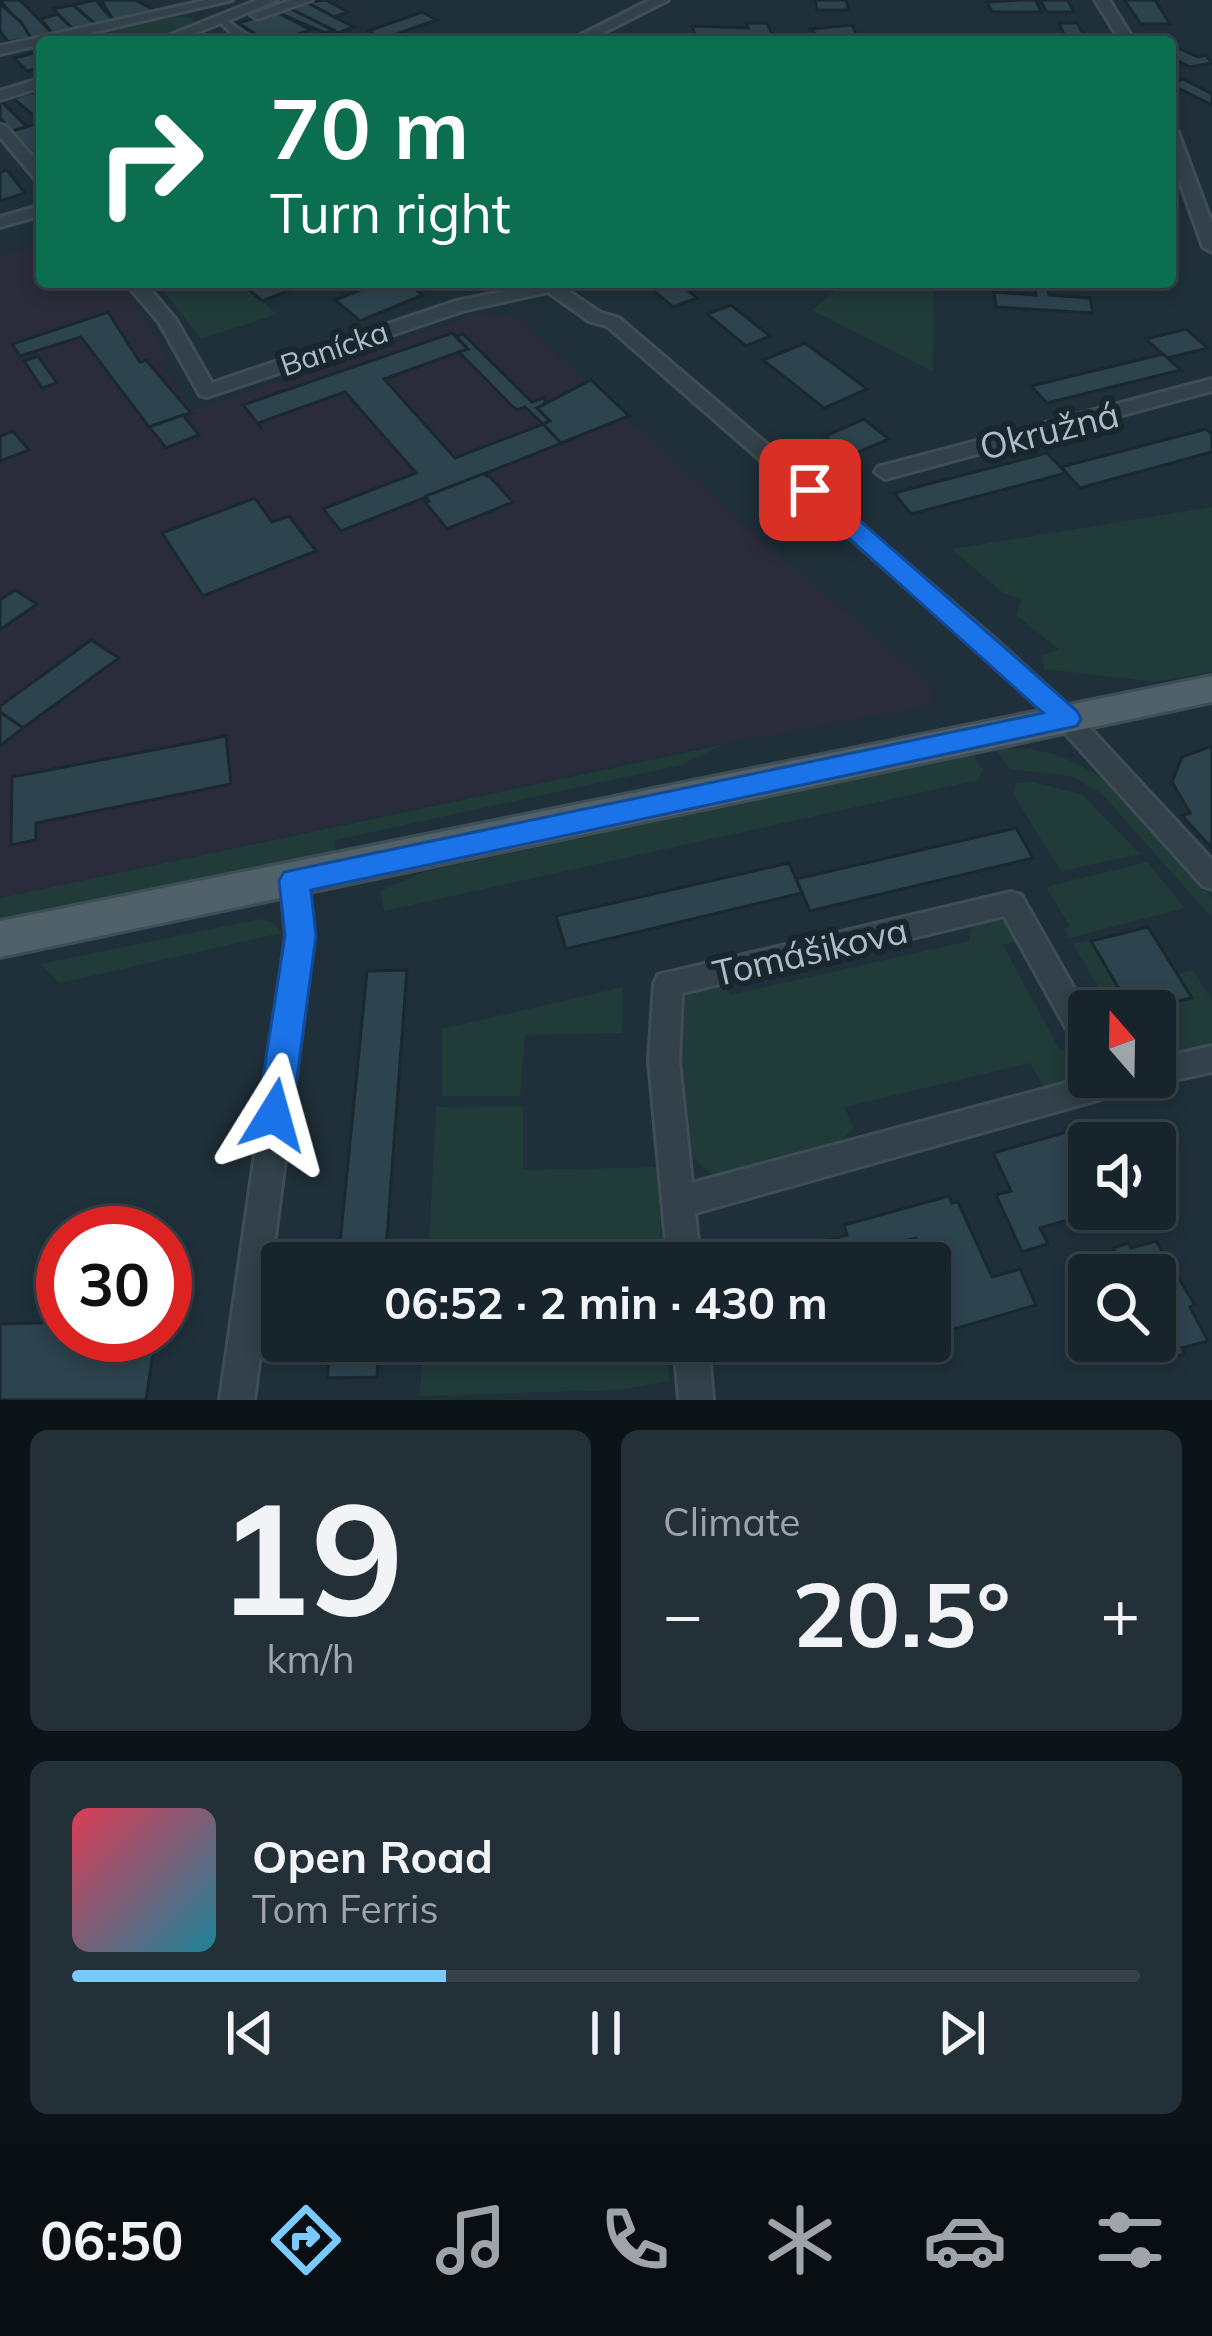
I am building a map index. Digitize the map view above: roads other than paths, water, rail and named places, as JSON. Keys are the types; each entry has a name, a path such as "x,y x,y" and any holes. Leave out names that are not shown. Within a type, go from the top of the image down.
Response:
{"main road":[{"path":"0,939 1212,689"}],"street":[{"path":"56,36 184,4 225,0"},
{"path":"223,23 270,0"},
{"path":"180,36 305,0"},
{"path":"587,36 662,0"},
{"path":"1102,0 1124,36"},
{"path":"184,4 241,36"},
{"path":"0,50 36,41"},
{"path":"0,96 36,84"},
{"path":"2,129 36,170"},
{"path":"1176,148 1212,247"},
{"path":"0,222 36,212"},
{"name":"Banícka","path":"139,288 167,320 207,392 462,305 499,288"},
{"name":"Banícka","path":"462,305 537,288"},
{"path":"543,288 613,322"},
{"path":"583,288 613,322 1067,719 1212,878"},
{"name":"Okružná","path":"885,472 1212,385"},
{"path":"237,1400 301,936 294,881"},
{"name":"Tomášikova","path":"682,1242 664,1061 668,984 1011,904 1068,1005"},
{"path":"1176,1068 1212,1059"},
{"path":"678,1202 1068,1094"},
{"path":"693,1362 696,1400"}]}
